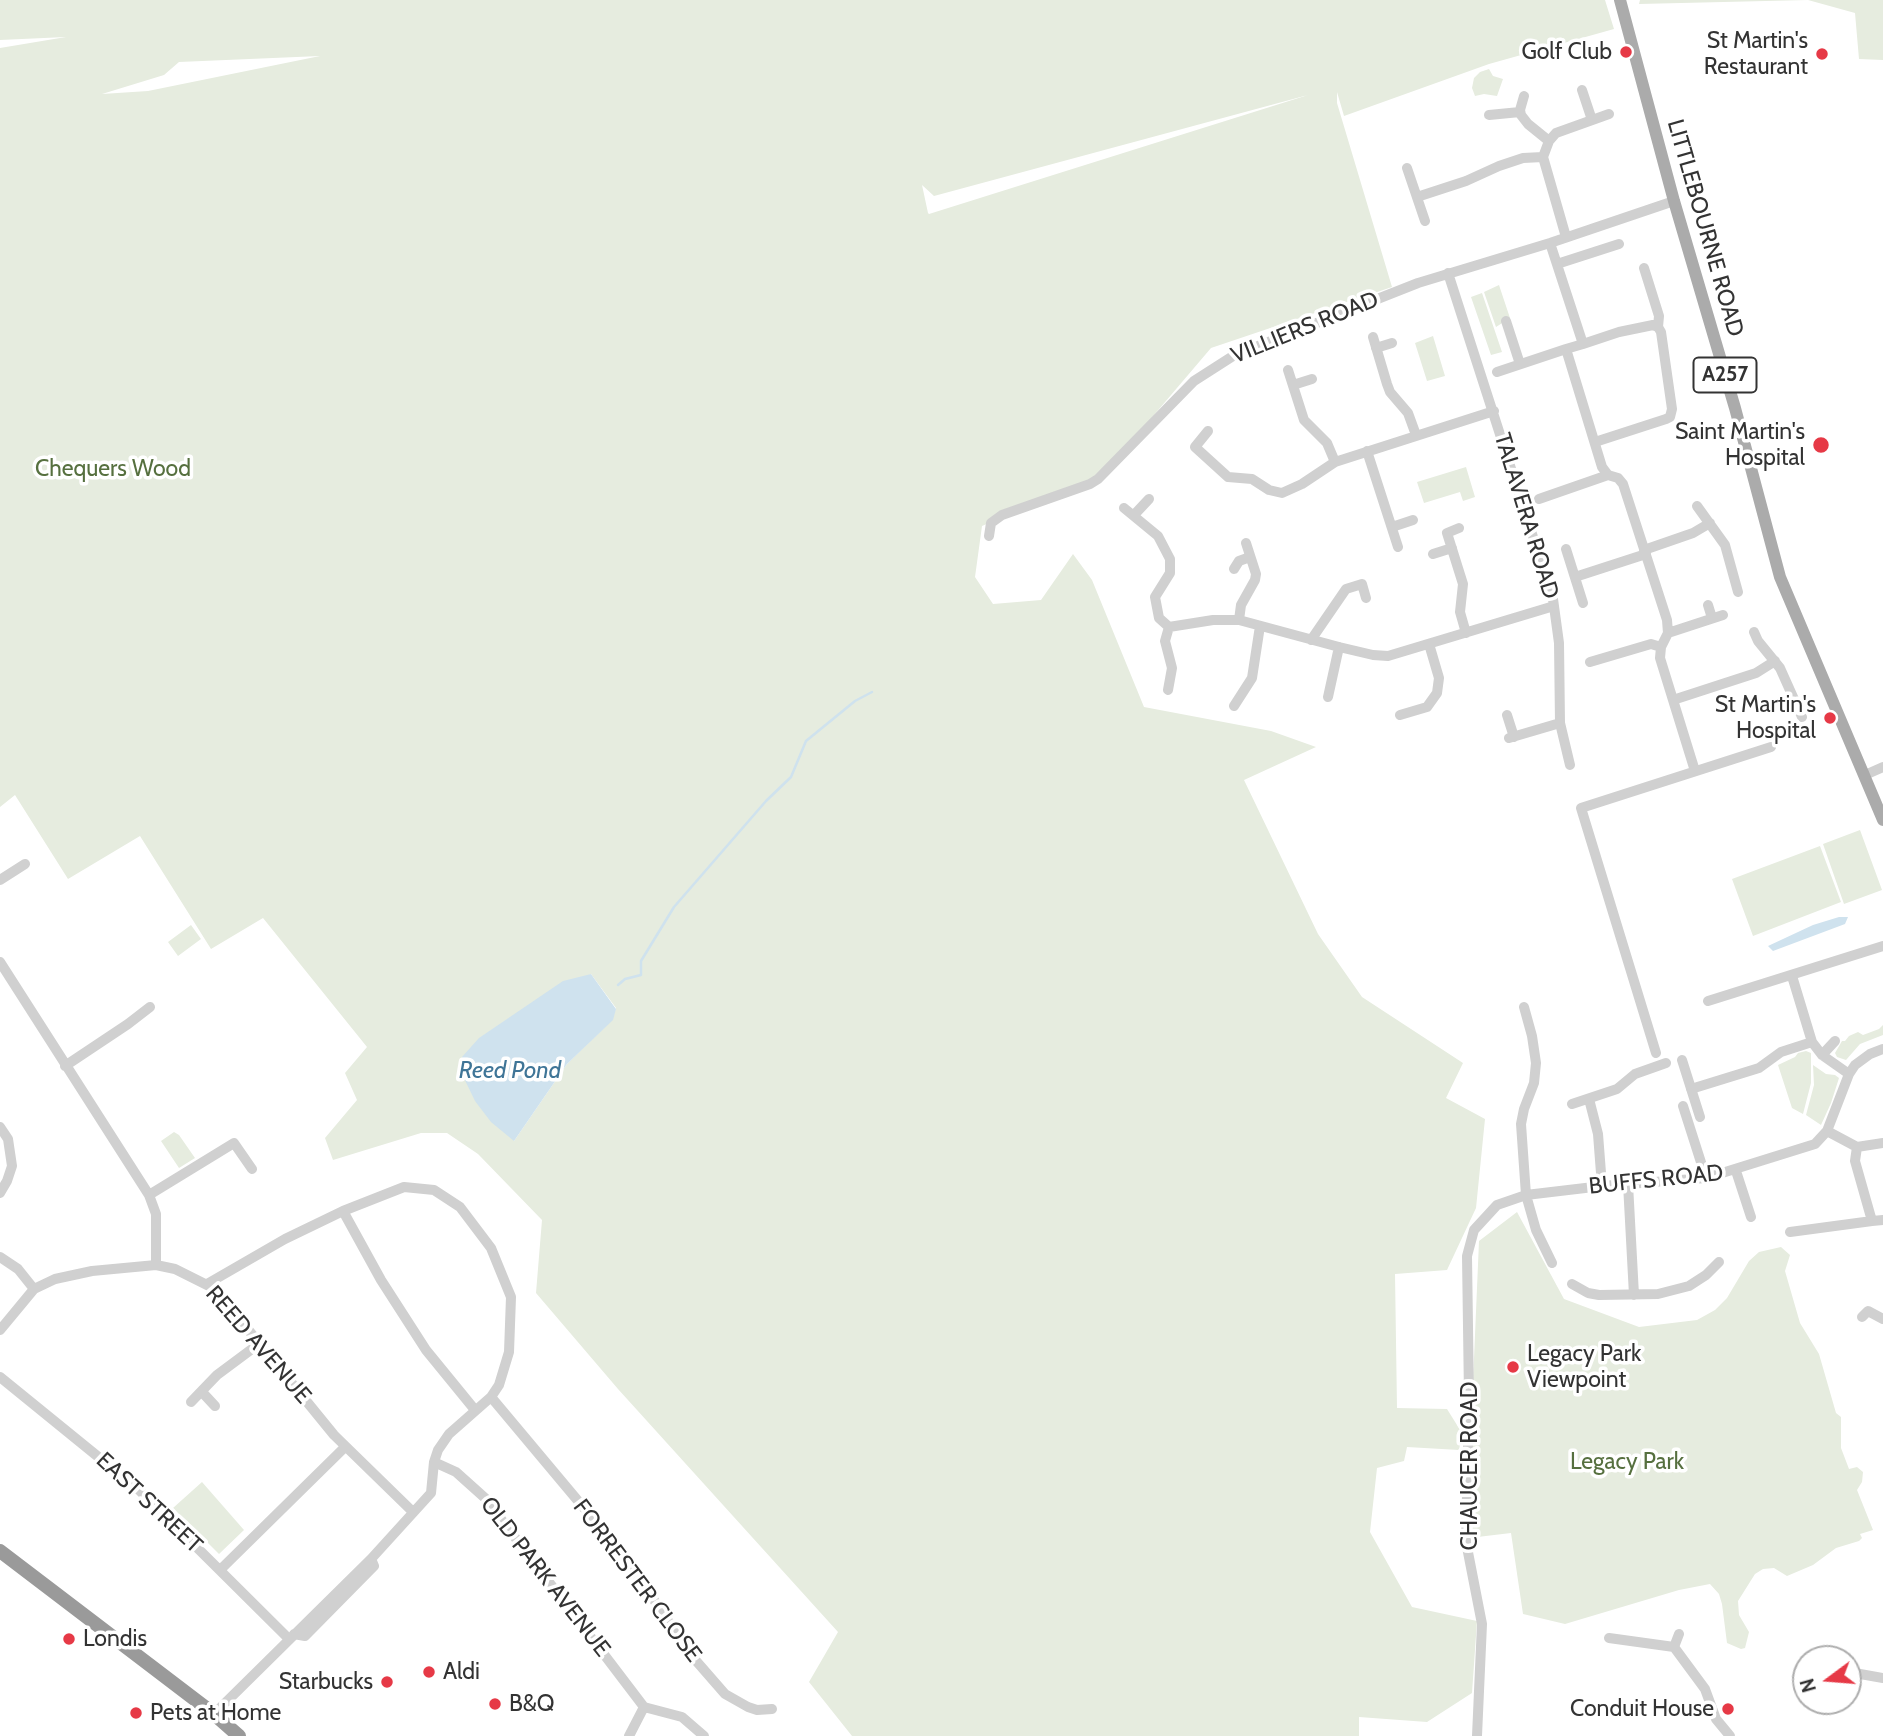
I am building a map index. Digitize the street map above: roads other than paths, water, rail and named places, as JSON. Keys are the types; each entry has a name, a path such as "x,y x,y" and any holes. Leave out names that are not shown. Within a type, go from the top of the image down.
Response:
{"highway":[{"path":"0,1550 215,1714 239,1736"}],"main road":[{"name":"LITTLEBOURNE ROAD","path":"1624,4 1674,201 1708,313 1780,577 1883,820"}],"street":[{"path":"1582,90 1592,120"},
{"path":"1524,96 1520,112 1528,124 1549,141"},
{"path":"1489,115 1520,112"},
{"path":"1566,237 1543,157 1549,141 1563,129 1609,114"},
{"path":"1417,197 1523,158 1543,157"},
{"path":"1408,168 1425,221"},
{"name":"VILLIERS ROAD","path":"989,536 991,523 1002,515 1098,479 1194,381 1233,356 1448,273 1550,243 1674,201"},
{"path":"1550,243 1583,344"},
{"path":"1557,264 1619,244"},
{"path":"1644,268 1659,316 1658,327"},
{"name":"TALAVERA ROAD","path":"1448,273 1554,606 1559,643 1560,723 1570,765"},
{"path":"1506,321 1520,364"},
{"path":"1497,372 1622,331 1653,324 1658,327 1661,332 1672,409 1670,417 1595,442"},
{"path":"1373,337 1390,392 1408,413 1416,435"},
{"path":"1376,348 1392,343"},
{"path":"1566,349 1602,467 1608,475"},
{"path":"1288,370 1304,420 1327,443 1335,463"},
{"path":"1293,385 1312,379"},
{"path":"1208,431 1195,447 1228,477 1252,480 1269,490 1282,493 1335,463 1494,411"},
{"path":"1367,451 1398,547"},
{"path":"1539,499 1608,475 1618,478 1623,484 1669,626 1661,647 1661,663 1695,771"},
{"path":"1134,515 1149,499"},
{"path":"1697,506 1725,545 1738,592"},
{"path":"1124,508 1158,536 1170,559 1170,573 1155,597 1159,618 1169,627"},
{"path":"1392,527 1413,520"},
{"path":"1575,577 1645,552 1710,523"},
{"path":"1459,528 1447,533 1463,584 1460,612 1466,633"},
{"path":"1239,620 1244,596 1255,580 1246,543"},
{"path":"1433,554 1452,548"},
{"path":"1566,549 1583,603"},
{"path":"1234,569 1239,561 1250,557"},
{"path":"1311,640 1346,589 1362,584 1366,598"},
{"path":"1708,605 1712,618"},
{"path":"1169,627 1213,620 1239,620 1339,648 1388,656 1554,606"},
{"path":"1668,633 1723,615"},
{"path":"1234,706 1252,678 1259,626"},
{"path":"1168,690 1172,668 1165,641 1169,627"},
{"path":"1754,632 1775,661 1802,717"},
{"path":"1400,715 1427,706 1437,693 1439,678 1429,644"},
{"path":"1590,662 1651,644 1661,647"},
{"path":"1328,697 1339,648"},
{"path":"1672,700 1756,673 1775,661"},
{"path":"1507,715 1511,737 1560,723"},
{"path":"1656,1053 1581,808 1771,747"},
{"path":"1865,775 1883,767"},
{"path":"0,880 25,864"},
{"path":"1707,1001 1883,946"},
{"path":"0,962 149,1195 156,1214 156,1265"},
{"path":"1792,976 1812,1042 1822,1055 1849,1074"},
{"path":"65,1066 150,1007"},
{"path":"1524,1007 1536,1063 1534,1083 1521,1124 1526,1195 1535,1230 1552,1263"},
{"path":"1822,1055 1835,1041"},
{"path":"1691,1089 1759,1068 1781,1052 1812,1042"},
{"path":"1883,1049 1865,1057 1849,1074 1827,1131 1857,1147 1883,1143"},
{"path":"1682,1060 1700,1117"},
{"path":"1572,1104 1617,1090 1635,1073 1666,1063"},
{"path":"1589,1099 1598,1134 1602,1186"},
{"path":"1683,1106 1706,1178"},
{"path":"0,1127 8,1139 12,1166 0,1193"},
{"name":"BUFFS ROAD","path":"1497,1205 1526,1195 1706,1178 1736,1171 1815,1144 1827,1131"},
{"path":"149,1195 234,1143 252,1169"},
{"path":"1790,1232 1877,1220 1855,1160 1857,1147"},
{"path":"1736,1171 1751,1217"},
{"path":"1628,1184 1633,1295"},
{"path":"207,1284 285,1239 343,1211 404,1187 434,1190 460,1207 491,1248 511,1297 509,1352 499,1385 491,1397 449,1434 434,1462 431,1493 371,1559 215,1714"},
{"name":"CHAUCER ROAD","path":"1478,1736 1482,1624 1466,1542 1469,1397 1467,1256 1474,1230 1497,1205"},
{"path":"343,1211 381,1280 421,1341 475,1410"},
{"path":"0,1257 18,1269 34,1289"},
{"path":"1572,1284 1588,1293 1599,1295 1658,1294 1689,1286 1706,1275 1718,1262"},
{"name":"REED AVENUE","path":"0,1329 34,1289 55,1279 92,1271 156,1265 174,1269 215,1289 345,1447 413,1512"},
{"path":"1862,1317 1868,1311 1883,1319"},
{"path":"191,1402 217,1375 260,1343"},
{"name":"EAST STREET","path":"0,1377 139,1490 291,1637"},
{"path":"202,1392 215,1405"},
{"name":"FORRESTER CLOSE","path":"491,1397 625,1557 691,1655 725,1694 757,1710 772,1709"},
{"path":"220,1570 345,1447"},
{"name":"OLD PARK AVENUE","path":"434,1462 456,1472 485,1498 644,1707"},
{"path":"1674,1647 1679,1634"},
{"path":"1609,1638 1674,1647 1705,1689 1716,1718 1730,1736"},
{"path":"1862,1671 1871,1671 1883,1678"},
{"path":"629,1736 644,1707 682,1717 704,1736"}],"water":[{"path":"1848,917 1845,924 1773,951 1768,946 1813,925"},
{"name":"Reed Pond","path":"591,974 616,1009 613,1020 567,1064 514,1141 491,1122 475,1101 461,1072 462,1057 479,1038 563,981"}],"waterway":[{"path":"618,985 625,979 641,975 641,961 674,907 766,801 791,777 806,741 855,701 872,692"}],"place":[{"name":"Golf Club","path":"1626,52"},
{"name":"St Martin's Restaurant","path":"1822,54"},
{"name":"Saint Martin's Hospital","path":"1821,445"},
{"name":"St Martin's Hospital","path":"1830,718"},
{"name":"Legacy Park Viewpoint","path":"1513,1367"},
{"name":"Londis","path":"69,1639"},
{"name":"Aldi","path":"429,1672"},
{"name":"Starbucks","path":"387,1682"},
{"name":"B&Q","path":"495,1704"},
{"name":"Conduit House","path":"1728,1709"},
{"name":"Pets at Home","path":"136,1713"}],"park label":[{"name":"Chequers Wood","path":"113,469"},
{"name":"Legacy Park","path":"1627,1462"}]}
